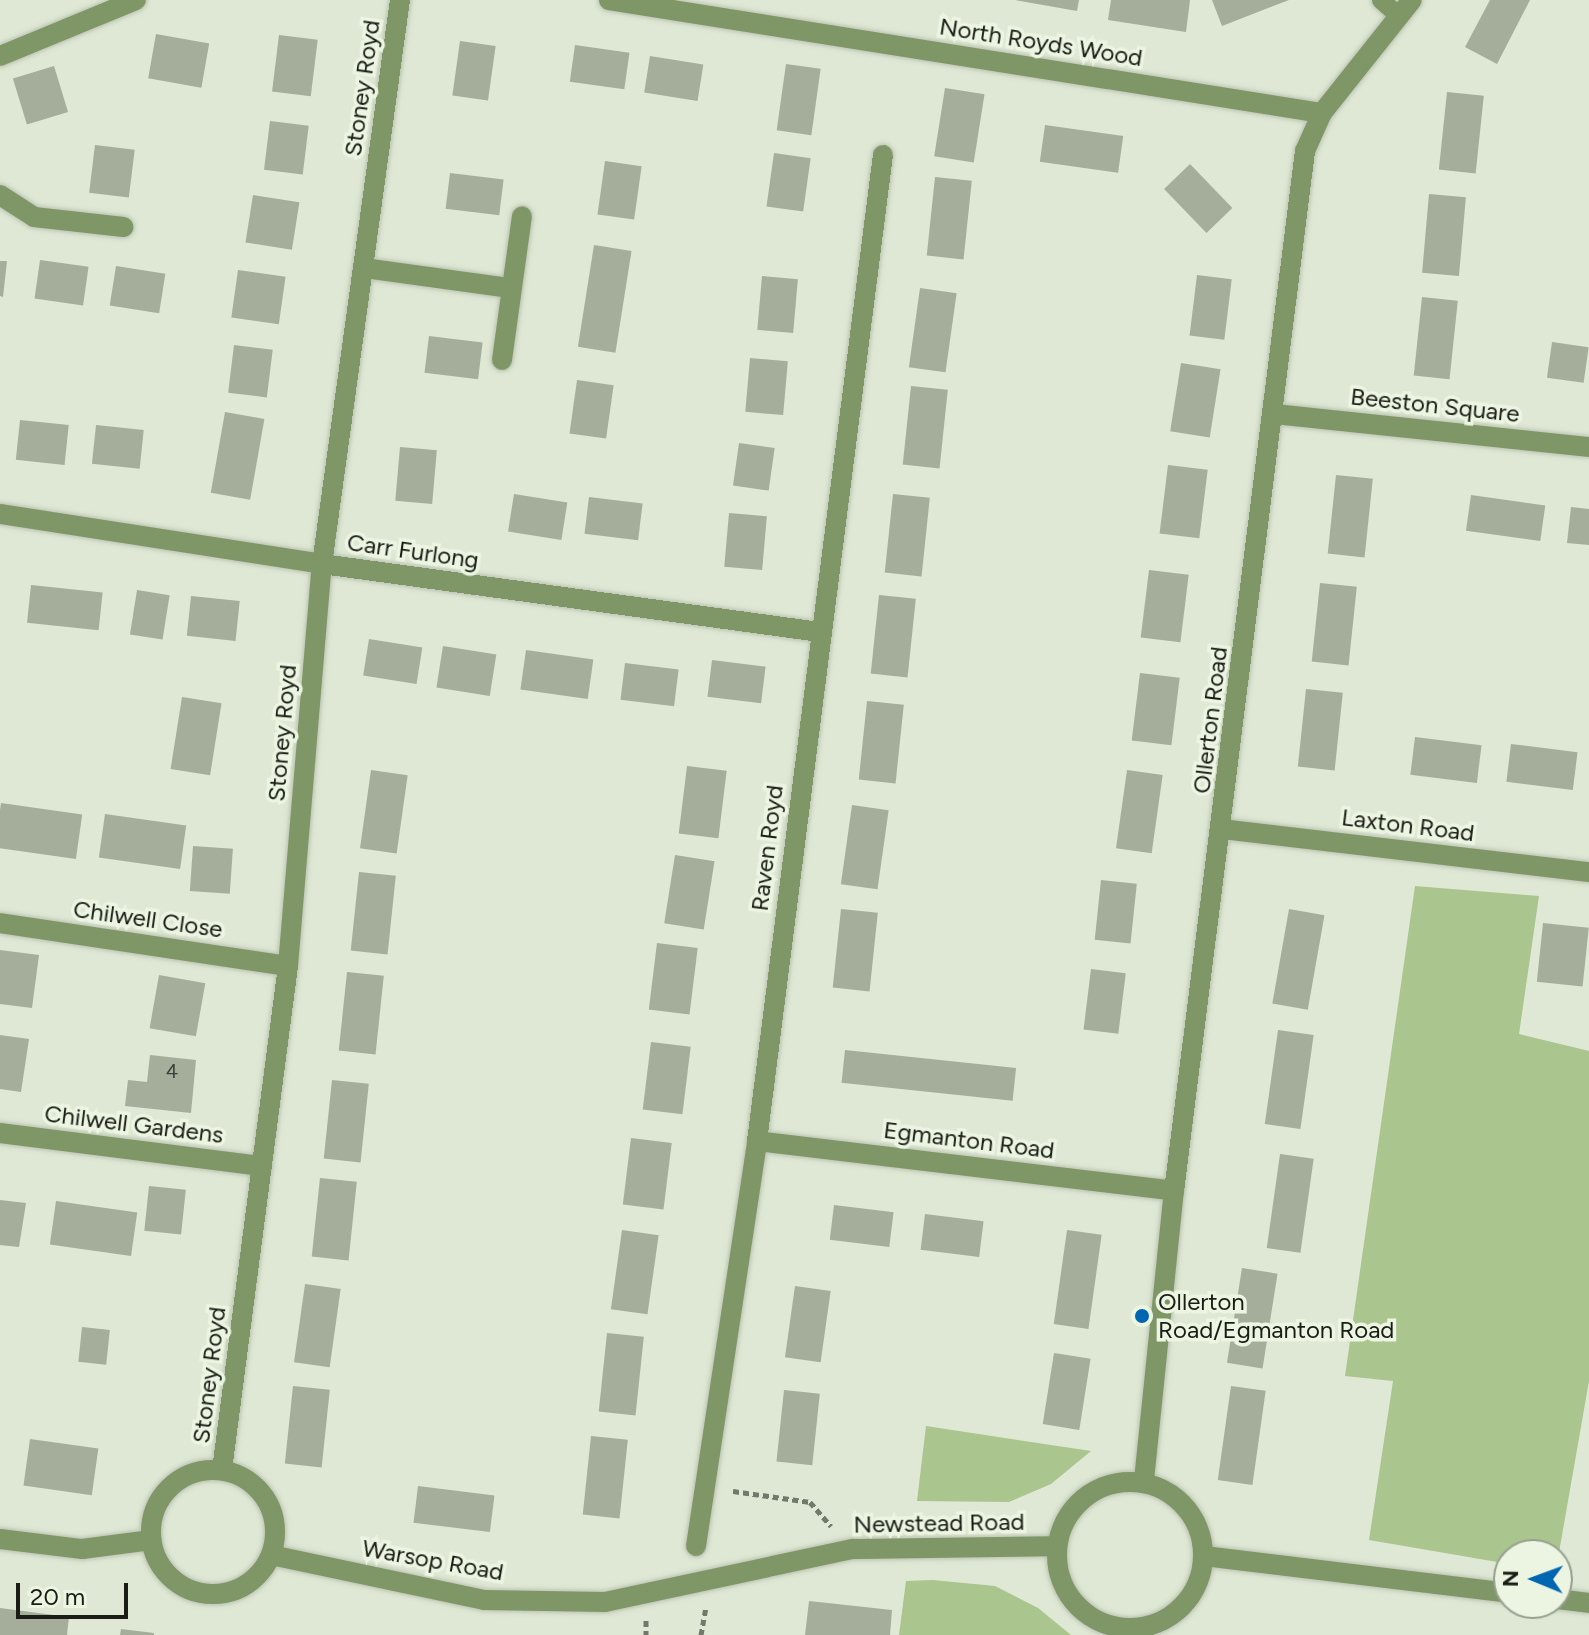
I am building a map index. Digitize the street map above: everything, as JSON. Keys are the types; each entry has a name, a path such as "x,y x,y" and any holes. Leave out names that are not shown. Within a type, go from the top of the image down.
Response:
{"street":[{"path":"0,56 136,0"},
{"name":"Stoney Royd","path":"222,1470 288,966 322,564 400,0"},
{"name":"North Royds Wood","path":"609,0 1322,113"},
{"name":"Ollerton Road","path":"1144,1480 1174,1191 1275,414 1305,151 1322,113 1405,8"},
{"name":"Raven Royd","path":"696,1546 757,1141 883,155"},
{"path":"0,195 34,217 123,227"},
{"path":"502,360 522,216"},
{"path":"364,268 510,288"},
{"name":"Beeston Square","path":"1275,414 1589,447"},
{"name":"Carr Furlong","path":"0,514 322,564 820,632"},
{"name":"Laxton Road","path":"1222,829 1589,872"},
{"name":"Chilwell Close","path":"0,923 288,966"},
{"name":"Chilwell Gardens","path":"0,1133 262,1166"},
{"name":"Egmanton Road","path":"757,1141 1174,1191"},
{"path":"222,1470 243,1477 266,1500 274,1520 271,1555 242,1588 202,1594 165,1573 151,1540 152,1518 175,1482 201,1471 222,1470"},
{"path":"1144,1480 1171,1494 1190,1511 1204,1556 1188,1601 1169,1618 1124,1632 1099,1623 1068,1596 1058,1572 1057,1546 1063,1523 1078,1502 1099,1488 1144,1480"},
{"path":"0,1539 82,1549 151,1540"},
{"name":"Newstead Road","path":"683,1589 853,1549 1057,1546"},
{"name":"Warsop Road","path":"271,1555 484,1600 605,1602 683,1589"},
{"path":"1204,1556 1493,1591"}],"lane":[{"path":"1381,0 1405,8"}],"path":[{"path":"704,1487 810,1502 853,1549"}],"green space":[{"path":"1415,886 1539,896 1519,1034 1589,1051 1589,1381 1561,1539 1493,1539 1493,1561 1369,1540 1393,1381 1345,1376"},
{"path":"926,1426 1091,1451 1051,1484 1009,1502 917,1501"},
{"path":"933,1580 995,1586 1038,1608 1071,1635 899,1635 906,1581"}],"building":[{"path":"1015,0 1079,0 1077,11"},
{"path":"1111,0 1190,0 1186,32 1108,20"},
{"path":"1212,0 1289,0 1222,26"},
{"path":"1490,0 1530,0 1497,64 1465,47"},
{"path":"156,34 209,43 201,88 148,78"},
{"path":"279,35 318,40 311,96 272,92"},
{"path":"460,41 496,46 488,100 452,95"},
{"path":"575,45 629,53 624,89 570,82"},
{"path":"650,56 703,64 698,101 644,93"},
{"path":"786,64 821,69 811,135 777,130"},
{"path":"54,66 68,112 27,124 13,79"},
{"path":"945,88 985,94 974,162 934,156"},
{"path":"1447,92 1484,96 1476,173 1439,170"},
{"path":"270,121 309,126 303,174 264,170"},
{"path":"1045,125 1123,136 1118,173 1040,162"},
{"path":"95,145 135,150 129,198 89,193"},
{"path":"774,153 811,158 803,212 766,206"},
{"path":"605,161 642,166 634,220 597,214"},
{"path":"1190,164 1232,208 1206,233 1164,189"},
{"path":"450,173 504,180 499,215 446,209"},
{"path":"935,177 972,181 964,259 927,256"},
{"path":"1429,194 1466,197 1459,276 1422,273"},
{"path":"253,195 299,202 292,250 245,242"},
{"path":"594,245 632,251 615,353 578,347"},
{"path":"40,260 89,267 83,305 35,299"},
{"path":"0,261 7,261 3,297 0,296"},
{"path":"116,266 165,274 159,313 110,306"},
{"path":"238,270 286,277 279,324 231,318"},
{"path":"1197,275 1232,279 1224,340 1190,336"},
{"path":"762,276 798,279 793,333 757,330"},
{"path":"920,288 957,293 946,372 909,367"},
{"path":"1422,297 1458,301 1450,379 1414,376"},
{"path":"429,336 483,343 478,379 424,373"},
{"path":"1552,342 1589,347 1584,383 1547,378"},
{"path":"234,345 273,350 267,397 228,393"},
{"path":"750,358 788,361 783,415 745,412"},
{"path":"1181,363 1221,369 1210,437 1170,431"},
{"path":"577,380 614,385 606,439 569,433"},
{"path":"911,386 948,390 940,468 903,465"},
{"path":"225,412 264,419 250,500 211,493"},
{"path":"20,420 69,425 65,465 16,460"},
{"path":"96,425 144,430 140,469 92,464"},
{"path":"739,443 775,448 769,491 733,486"},
{"path":"400,447 437,450 432,504 395,501"},
{"path":"1168,465 1208,470 1199,538 1160,533"},
{"path":"1336,475 1373,479 1365,557 1328,554"},
{"path":"514,494 567,502 561,540 508,532"},
{"path":"893,494 930,498 922,576 885,573"},
{"path":"1471,495 1545,505 1540,541 1466,531"},
{"path":"589,497 643,504 638,540 584,534"},
{"path":"1571,507 1589,509 1589,545 1567,543"},
{"path":"729,513 767,516 762,570 724,567"},
{"path":"1149,570 1189,575 1180,642 1141,637"},
{"path":"1320,583 1357,587 1349,665 1312,662"},
{"path":"31,585 103,593 99,630 27,623"},
{"path":"137,590 170,595 163,640 130,634"},
{"path":"879,595 916,599 908,677 871,674"},
{"path":"191,596 240,601 236,641 187,636"},
{"path":"369,639 422,647 417,684 363,676"},
{"path":"443,646 496,654 490,696 436,687"},
{"path":"526,650 593,659 588,699 520,690"},
{"path":"712,660 766,667 761,703 707,697"},
{"path":"625,663 679,670 674,706 620,700"},
{"path":"1140,673 1180,678 1171,745 1132,740"},
{"path":"1306,689 1343,693 1335,770 1298,767"},
{"path":"182,697 222,703 210,775 171,769"},
{"path":"867,701 904,705 896,783 859,780"},
{"path":"1415,737 1482,745 1477,783 1410,775"},
{"path":"1511,744 1578,752 1573,790 1506,782"},
{"path":"687,766 727,771 718,838 679,833"},
{"path":"371,770 408,775 397,853 360,848"},
{"path":"1127,770 1163,775 1152,853 1116,848"},
{"path":"1,803 82,814 76,859 0,848"},
{"path":"852,805 889,810 878,889 841,884"},
{"path":"105,814 186,825 180,869 99,858"},
{"path":"193,846 233,849 230,894 190,891"},
{"path":"675,855 715,861 704,929 664,923"},
{"path":"359,872 396,876 388,954 351,951"},
{"path":"1101,880 1137,884 1131,943 1095,940"},
{"path":"841,909 878,913 870,991 833,988"},
{"path":"1289,909 1324,915 1308,1010 1272,1004"},
{"path":"1543,923 1589,928 1583,986 1537,982"},
{"path":"657,943 698,948 690,1014 649,1010"},
{"path":"0,950 39,955 32,1008 0,1004"},
{"path":"1091,969 1126,973 1118,1034 1084,1030"},
{"path":"347,972 384,976 376,1054 339,1051"},
{"path":"159,975 205,983 196,1036 150,1028"},
{"path":"1278,1030 1314,1035 1300,1129 1265,1124"},
{"path":"0,1035 29,1039 21,1092 0,1089"},
{"path":"651,1042 691,1047 682,1114 643,1109"},
{"path":"845,1050 1016,1068 1013,1101 842,1083"},
{"path":"150,1055 196,1060 191,1113 125,1106 128,1080 147,1082"},
{"path":"332,1080 369,1084 361,1162 324,1159"},
{"path":"631,1138 672,1143 664,1209 623,1205"},
{"path":"1280,1154 1314,1159 1300,1253 1267,1248"},
{"path":"320,1178 357,1182 349,1260 312,1257"},
{"path":"149,1186 186,1190 181,1235 144,1231"},
{"path":"0,1200 26,1203 19,1247 0,1245"},
{"path":"56,1201 137,1212 131,1256 50,1245"},
{"path":"834,1205 894,1212 889,1247 830,1240"},
{"path":"925,1214 984,1221 979,1257 921,1250"},
{"path":"622,1230 659,1235 648,1314 611,1309"},
{"path":"1067,1230 1102,1235 1088,1329 1054,1324"},
{"path":"1242,1268 1278,1274 1263,1368 1227,1363"},
{"path":"305,1284 341,1289 330,1367 294,1362"},
{"path":"795,1286 831,1291 821,1362 785,1357"},
{"path":"82,1327 110,1330 106,1365 78,1362"},
{"path":"607,1333 644,1337 636,1415 599,1412"},
{"path":"1054,1353 1091,1359 1079,1430 1043,1424"},
{"path":"293,1386 330,1390 322,1467 285,1464"},
{"path":"1231,1386 1266,1391 1252,1485 1218,1480"},
{"path":"784,1390 820,1394 812,1465 776,1462"},
{"path":"591,1436 628,1440 620,1518 583,1515"},
{"path":"30,1439 98,1449 92,1495 23,1486"},
{"path":"418,1486 494,1495 490,1532 413,1523"},
{"path":"809,1601 892,1610 890,1635 805,1635"},
{"path":"0,1608 69,1617 67,1635 0,1635"},
{"path":"121,1629 154,1633 154,1635 120,1635"}],"place":[{"name":"Ollerton Road/Egmanton Road","path":"1142,1316"}]}
